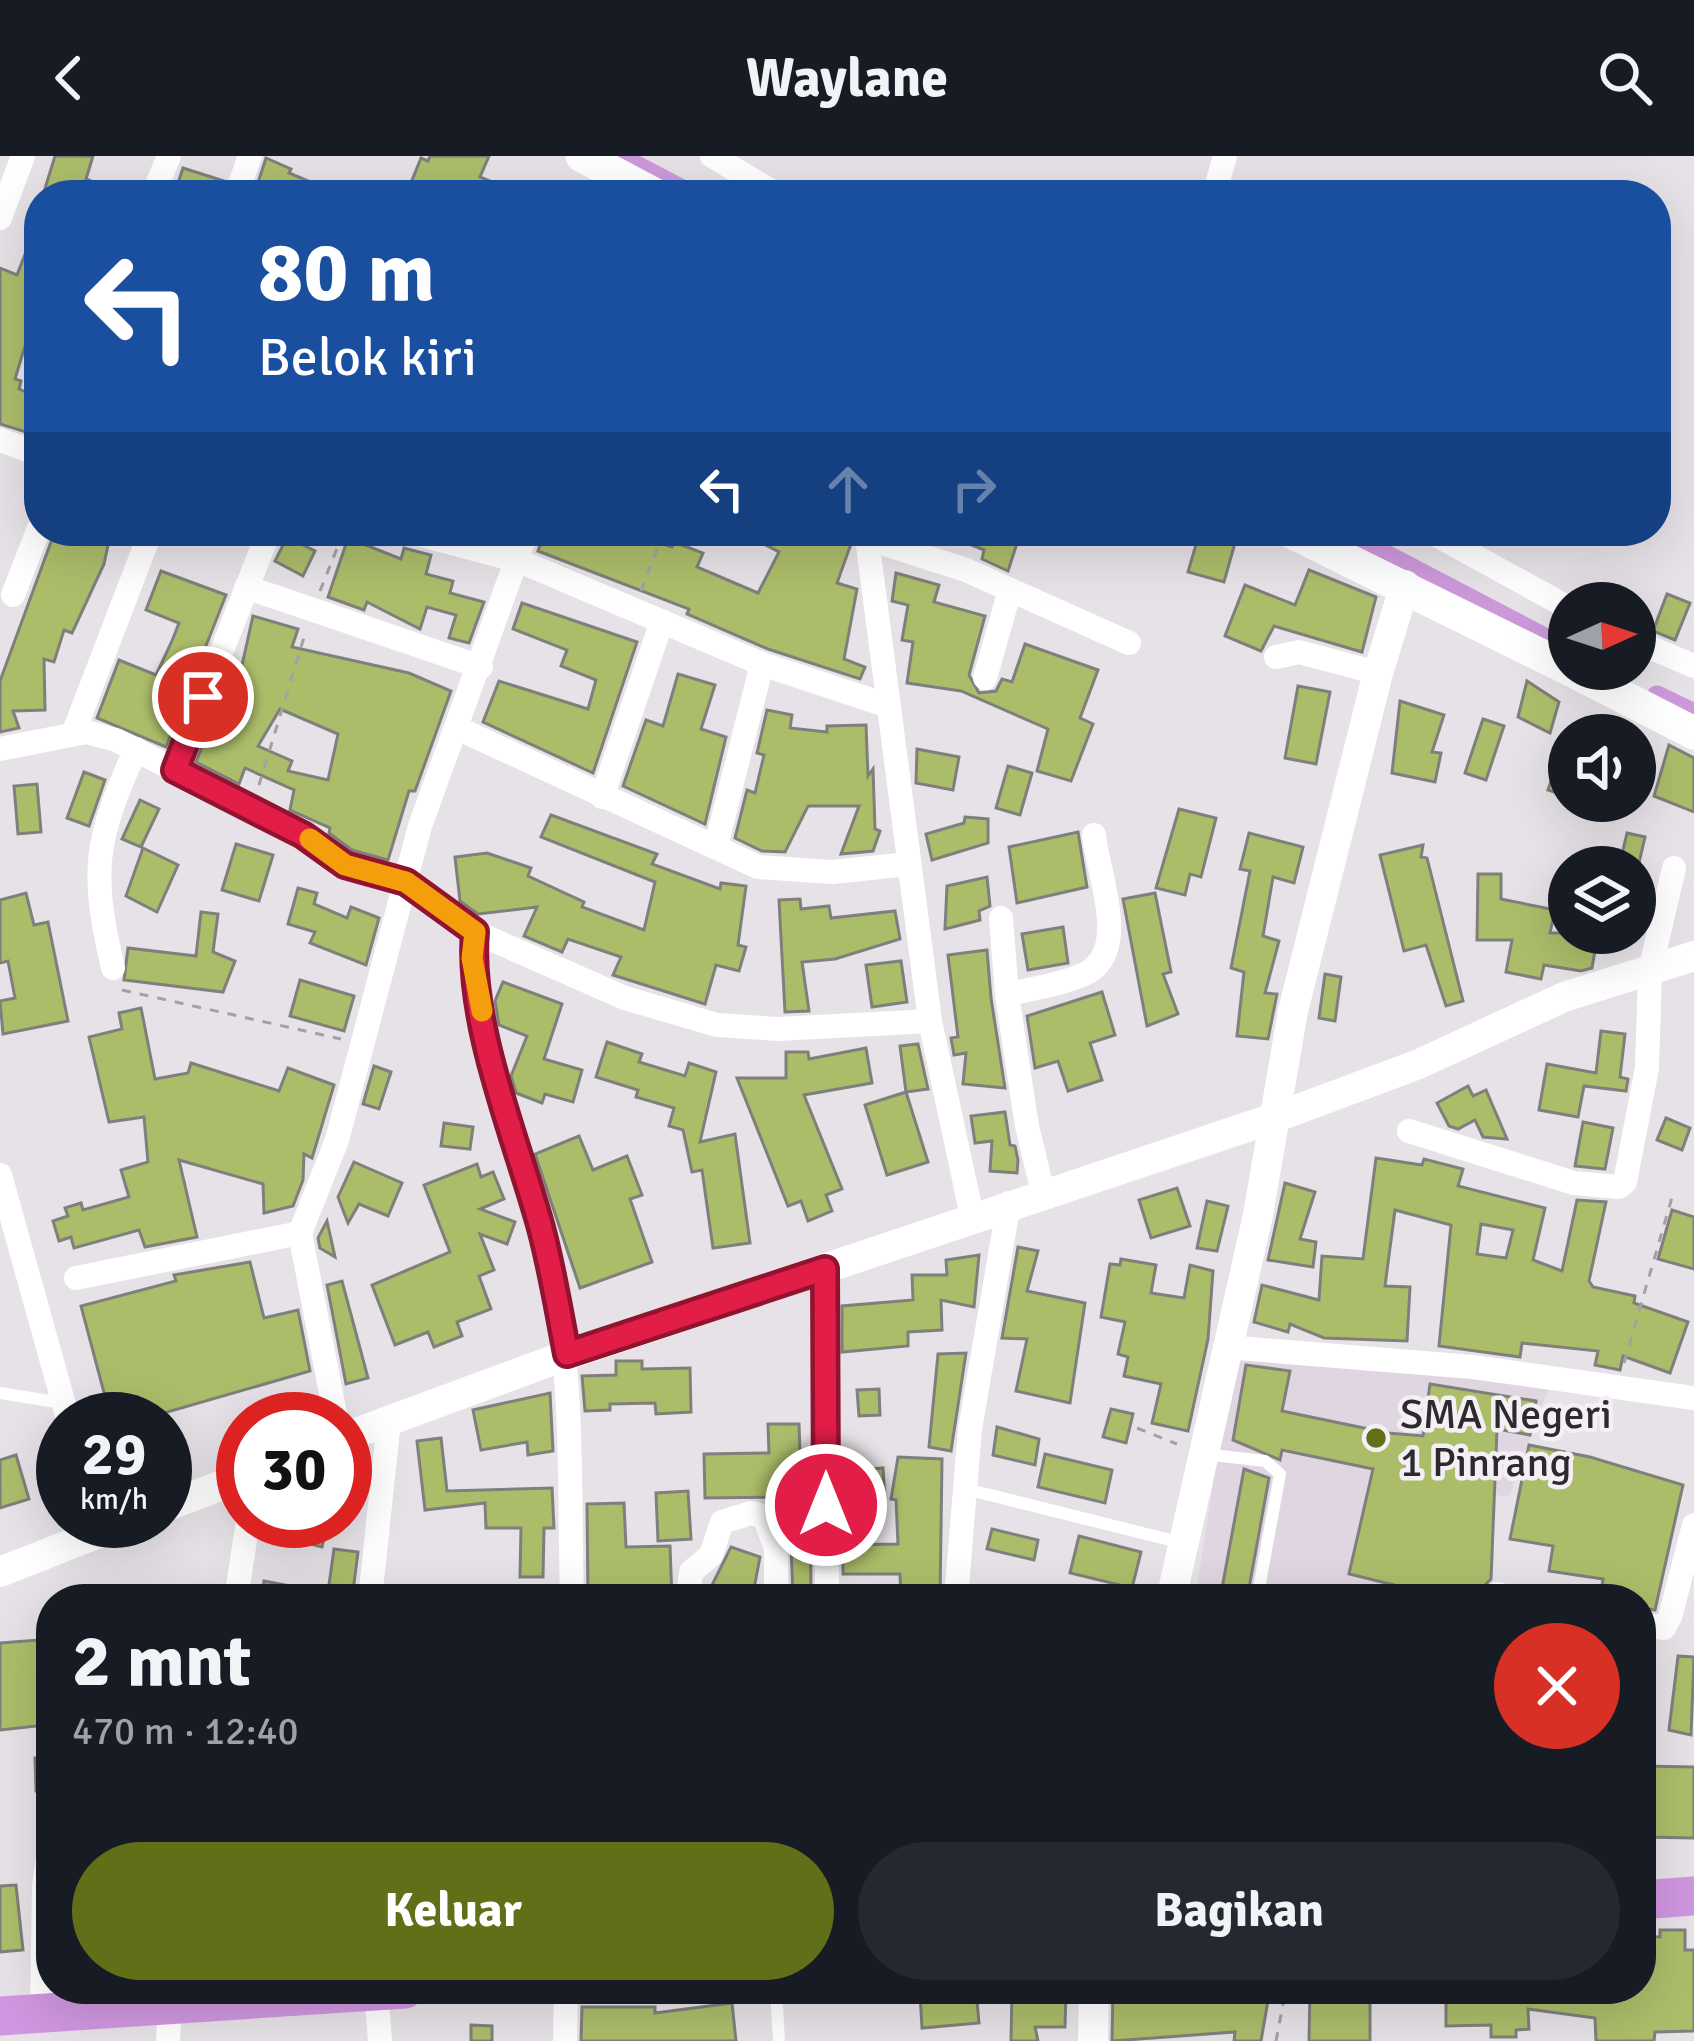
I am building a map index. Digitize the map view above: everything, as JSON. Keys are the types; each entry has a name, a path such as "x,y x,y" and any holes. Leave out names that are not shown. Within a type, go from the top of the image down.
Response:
{"highway":[{"path":"1656,1899 1694,1896"},
{"path":"0,2016 63,2022 244,2004"}],"main road":[{"path":"582,156 626,180"},
{"path":"1321,546 1548,658"},
{"path":"1610,690 1694,733"}],"street":[{"path":"0,218 23,156"},
{"path":"712,156 753,180"},
{"path":"13,595 32,546"},
{"path":"73,734 145,546"},
{"path":"175,770 262,546"},
{"path":"464,546 519,560 762,664 886,705"},
{"path":"331,1392 301,1233 338,1140 406,882 523,546"},
{"path":"867,546 930,1022 973,1216"},
{"path":"901,546 1129,643"},
{"path":"1457,546 1548,596"},
{"path":"1174,1584 1277,1117 1294,1011 1378,673 1405,586"},
{"path":"246,587 481,667"},
{"path":"985,678 1010,590"},
{"path":"602,796 662,621"},
{"path":"1656,650 1694,667"},
{"path":"1276,657 1299,652 1378,673"},
{"path":"716,846 762,664"},
{"path":"457,728 770,870 832,872 909,864"},
{"path":"0,749 86,732 136,749 303,835 345,865 406,882 475,932 625,998 717,1025 778,1029 930,1022"},
{"path":"113,968 96,892 98,858 136,749"},
{"path":"1007,995 1088,972 1102,959 1110,934 1094,835"},
{"path":"1409,1131 1574,1184 1619,1187 1633,1161 1647,1068 1650,971 1675,868"},
{"path":"1000,918 1027,1126 1043,1193"},
{"path":"475,932 472,958 490,1045 542,1232 567,1354 572,1584"},
{"path":"372,1427 567,1354 1277,1117 1419,1064 1564,998 1694,956"},
{"path":"0,1178 61,1392"},
{"path":"957,1584 964,1489 1009,1203"},
{"path":"76,1278 301,1233"},
{"path":"825,1269 827,1584"},
{"path":"1225,1348 1474,1367 1694,1398"},
{"path":"372,1584 389,1421"},
{"path":"690,1584 691,1572 711,1555 722,1522 751,1513 764,1516 771,1529 775,1584"},
{"path":"1656,1627 1664,1628 1670,1618 1694,1525"},
{"path":"0,1573 57,1548"},
{"path":"238,1584 244,1548"},
{"path":"376,2004 380,2041"},
{"path":"565,2041 566,2004"},
{"path":"1094,2004 1094,2041"}],"lane":[{"path":"0,1393 36,1403"},
{"path":"1201,1454 1265,1461 1280,1474 1260,1584"},
{"path":"964,1489 1182,1543"},
{"path":"777,2004 779,2041"}],"path":[{"path":"251,811 312,612 338,546"},
{"path":"634,611 658,546"},
{"path":"113,968 118,988 361,1043"},
{"path":"1616,1388 1673,1194"},
{"path":"1137,1428 1201,1454"},
{"path":"1276,2041 1283,2004"}],"shaded area":[{"name":"SMA Negeri 1 Pinrang","path":"1234,1351 1549,1387 1509,1497 1459,1489 1441,1584 1197,1584"}],"building":[{"path":"55,156 93,156 88,180 48,180"},
{"path":"430,156 489,156 480,177 487,180 412,180 421,158 428,161"},
{"path":"266,158 306,180 259,180"},
{"path":"183,168 221,180 179,180"},
{"path":"24,257 24,349 15,379 21,381 19,389 24,391 24,431 0,424 0,268 17,275"},
{"path":"50,546 108,546 72,633 64,630 54,662 44,659 45,710 13,711 19,728 0,732 0,681"},
{"path":"282,546 315,551 303,576 275,561"},
{"path":"345,546 368,546 401,559 404,548 431,555 426,574 453,581 450,593 484,602 469,643 449,638 456,615 427,607 420,629 367,602 364,610 328,597"},
{"path":"540,546 685,546 703,553 697,567 758,593 779,552 768,546 850,546 837,583 857,589 844,659 865,667 860,679 768,649 687,614 689,609 538,551"},
{"path":"974,546 1016,546 1008,571 982,559 984,550"},
{"path":"1196,546 1234,546 1224,582 1188,572"},
{"path":"1309,570 1376,597 1362,652 1274,626 1261,651 1225,636 1245,585 1295,605"},
{"path":"161,571 226,595 166,747 97,718 119,660 156,675 172,641 179,623 146,610"},
{"path":"896,573 939,585 934,602 985,616 969,675 979,693 996,691 1002,679 1012,682 1025,644 1098,670 1080,718 1093,724 1071,781 1037,771 1048,729 961,691 907,683 913,642 902,640 908,605 892,601"},
{"path":"1667,594 1690,603 1675,640 1656,632"},
{"path":"522,603 637,642 593,773 483,722 499,681 588,709 596,680 561,666 567,650 513,629"},
{"path":"253,616 298,629 292,647 409,673 451,691 415,791 409,791 388,860 352,850 329,833 330,828 290,810 294,790 245,768 239,784 196,762 206,737 215,743 239,703 234,701","holes":["280,709 338,734 328,780 288,771 292,761 258,746"]},
{"path":"678,674 715,685 701,729 726,737 705,824 623,786 646,720 663,726"},
{"path":"1527,681 1559,702 1556,714 1548,714 1548,732 1518,717"},
{"path":"1298,686 1330,692 1316,764 1285,758"},
{"path":"1400,701 1444,715 1432,752 1441,753 1435,782 1392,773"},
{"path":"767,710 792,715 790,728 827,732 827,726 866,725 875,829 880,831 873,851 841,854 859,806 808,806 785,852 762,851 735,838 747,790 755,793 764,755 757,753"},
{"path":"1483,719 1504,726 1486,780 1465,773"},
{"path":"1669,745 1694,758 1694,812 1656,797"},
{"path":"917,749 959,757 953,790 916,783"},
{"path":"1008,766 1032,773 1020,815 996,808"},
{"path":"84,772 105,780 89,826 67,818"},
{"path":"37,784 41,832 18,834 14,786"},
{"path":"140,800 159,809 141,847 122,839"},
{"path":"1179,809 1216,818 1201,877 1190,874 1185,895 1156,888"},
{"path":"551,815 657,854 652,864 720,889 721,883 746,886 738,945 746,947 739,971 716,965 705,1004 613,975 621,957 568,939 562,952 524,936 537,907 478,914 460,901 455,857 487,853 531,868 528,876 584,902 582,907 644,930 655,882 541,837"},
{"path":"965,817 988,819 988,843 932,860 926,834 964,823"},
{"path":"1078,832 1087,887 1017,903 1009,847"},
{"path":"1249,833 1303,847 1294,883 1273,877 1263,936 1279,941 1265,993 1277,994 1268,1039 1237,1036 1244,972 1231,968 1250,871 1240,869"},
{"path":"1627,833 1645,837 1643,846 1624,846"},
{"path":"236,844 273,855 259,901 222,890"},
{"path":"1423,845 1421,857 1427,858 1463,1001 1446,1006 1426,945 1404,951 1380,855"},
{"path":"143,848 178,865 157,912 126,896"},
{"path":"1478,874 1501,874 1501,899 1548,909 1548,954 1594,954 1592,968 1581,971 1544,965 1541,979 1506,972 1512,940 1477,940"},
{"path":"987,877 990,906 979,911 980,920 945,929 947,886"},
{"path":"298,888 317,893 314,904 347,918 351,907 379,918 366,965 310,943 315,932 288,924"},
{"path":"26,893 34,925 48,922 68,1021 3,1034 0,1001 15,998 8,961 0,963 0,900"},
{"path":"1155,893 1171,972 1163,974 1178,1014 1147,1026 1123,899"},
{"path":"800,899 801,909 829,906 831,918 895,911 900,939 835,959 802,962 809,1011 785,1012 779,900"},
{"path":"201,912 218,914 213,952 235,961 223,992 124,980 128,948 196,956"},
{"path":"1063,927 1068,963 1028,970 1022,934"},
{"path":"987,950 1005,1088 963,1084 966,1053 954,1055 951,1038 958,1037 948,955"},
{"path":"901,961 907,1002 872,1007 866,965"},
{"path":"1325,974 1341,977 1335,1021 1319,1018"},
{"path":"300,980 354,996 344,1031 290,1016"},
{"path":"503,982 562,1004 544,1059 582,1070 573,1102 545,1094 542,1103 516,1093 511,1076 527,1036 499,1025 495,1001"},
{"path":"1102,992 1115,1035 1090,1043 1102,1080 1068,1091 1058,1061 1035,1068 1027,1016"},
{"path":"141,1008 155,1079 188,1073 191,1063 279,1091 288,1068 334,1085 312,1158 304,1154 303,1180 293,1206 264,1213 263,1184 179,1160 197,1237 145,1247 139,1230 74,1248 71,1237 59,1241 53,1221 68,1216 65,1208 81,1203 83,1210 129,1197 121,1170 148,1162 144,1117 109,1122 89,1037 122,1029 119,1013"},
{"path":"1601,1031 1625,1034 1620,1077 1628,1079 1626,1091 1584,1086 1578,1117 1539,1110 1547,1064 1596,1073"},
{"path":"607,1042 642,1054 639,1062 685,1076 689,1063 716,1072 700,1142 735,1134 750,1243 713,1248 702,1170 692,1172 683,1130 669,1126 674,1108 636,1097 638,1090 596,1077"},
{"path":"918,1044 928,1089 906,1092 900,1046"},
{"path":"866,1048 872,1083 804,1095 842,1189 826,1195 832,1211 808,1221 801,1201 788,1206 737,1078 786,1078 786,1052 808,1052 809,1059"},
{"path":"374,1066 391,1072 379,1109 363,1104"},
{"path":"1468,1086 1473,1096 1486,1090 1507,1139 1483,1137 1475,1120 1458,1129 1449,1126 1437,1103"},
{"path":"906,1092 928,1162 887,1175 865,1105"},
{"path":"1005,1112 1017,1173 990,1171 992,1141 975,1143 971,1116"},
{"path":"1666,1118 1690,1128 1682,1150 1657,1140"},
{"path":"1583,1122 1613,1128 1605,1169 1575,1166"},
{"path":"444,1123 473,1127 470,1149 441,1146"},
{"path":"579,1136 593,1170 627,1156 642,1195 630,1199 652,1262 580,1288 535,1154"},
{"path":"1376,1158 1422,1165 1424,1159 1463,1169 1458,1186 1545,1208 1533,1260 1562,1271 1577,1200 1606,1202 1589,1281 1593,1287 1635,1296 1634,1303 1688,1322 1670,1373 1623,1356 1620,1370 1595,1365 1598,1351 1522,1343 1520,1357 1439,1346 1451,1225 1395,1210 1385,1286 1410,1287 1407,1341 1324,1338 1290,1324 1288,1332 1254,1322 1262,1285 1319,1300 1322,1256 1363,1259","holes":["1481,1224 1513,1230 1506,1258 1477,1254"]},
{"path":"354,1162 402,1183 388,1216 359,1204 348,1223 338,1197"},
{"path":"477,1164 481,1177 493,1172 504,1199 480,1209 515,1222 507,1244 480,1234 494,1270 479,1276 491,1309 457,1322 462,1336 434,1347 428,1332 395,1345 372,1285 450,1252 424,1185"},
{"path":"1285,1183 1315,1192 1300,1239 1316,1242 1313,1267 1268,1260"},
{"path":"1177,1188 1190,1226 1151,1238 1139,1200"},
{"path":"1207,1201 1228,1206 1217,1251 1197,1248"},
{"path":"1672,1210 1694,1217 1694,1269 1658,1259"},
{"path":"327,1221 335,1257 320,1248 318,1238"},
{"path":"1018,1247 1038,1251 1027,1291 1085,1303 1070,1403 1016,1391 1027,1339 1002,1338"},
{"path":"979,1255 974,1307 941,1300 942,1330 908,1332 908,1346 842,1352 842,1306 913,1300 912,1275 947,1275 946,1260"},
{"path":"1121,1259 1156,1265 1151,1293 1184,1298 1190,1265 1213,1271 1208,1339 1188,1431 1152,1423 1161,1384 1124,1376 1128,1357 1118,1354 1125,1322 1101,1317 1110,1264 1120,1265"},
{"path":"250,1262 264,1318 298,1310 310,1371 237,1392 216,1392 216,1398 192,1405 192,1392 104,1392 81,1306 176,1281 174,1275"},
{"path":"342,1281 368,1378 346,1384 327,1285"},
{"path":"966,1353 951,1451 929,1447 938,1354"},
{"path":"616,1361 642,1361 642,1369 690,1368 691,1412 656,1414 655,1403 610,1404 610,1410 585,1411 582,1376 616,1375"},
{"path":"1246,1365 1290,1371 1282,1411 1388,1433 1423,1436 1430,1384 1536,1401 1530,1435 1497,1429 1491,1579 1486,1584 1390,1584 1349,1574 1373,1469 1282,1450 1280,1460 1233,1440"},
{"path":"879,1389 880,1415 859,1416 857,1390"},
{"path":"550,1393 553,1451 528,1455 527,1442 481,1450 473,1410"},
{"path":"1111,1409 1133,1414 1126,1443 1103,1437"},
{"path":"768,1424 799,1424 800,1453 810,1453 811,1584 792,1584 789,1489 786,1497 705,1498 704,1454 769,1453"},
{"path":"997,1427 1039,1439 1035,1465 993,1455"},
{"path":"441,1438 447,1491 552,1488 554,1528 544,1528 543,1577 520,1577 521,1528 486,1528 485,1503 425,1510 417,1441"},
{"path":"1529,1445 1590,1457 1683,1485 1656,1606 1656,1584 1602,1584 1603,1579 1549,1571 1553,1546 1510,1539"},
{"path":"1045,1454 1112,1470 1105,1503 1038,1487"},
{"path":"16,1455 29,1499 0,1508 0,1460"},
{"path":"898,1457 942,1459 940,1584 900,1584 900,1574 843,1574 843,1545 898,1544 896,1500 891,1499"},
{"path":"883,1468 885,1498 852,1493 850,1471"},
{"path":"1244,1469 1269,1478 1250,1584 1223,1584"},
{"path":"688,1491 691,1539 658,1541 656,1493"},
{"path":"624,1503 626,1547 670,1546 671,1584 588,1584 587,1504"},
{"path":"992,1529 1038,1540 1034,1560 987,1549"},
{"path":"1079,1536 1141,1552 1133,1584 1070,1573"},
{"path":"731,1547 760,1557 755,1584 712,1584"},
{"path":"334,1549 358,1552 354,1584 329,1584"},
{"path":"36,1640 36,1726 0,1730 0,1643"},
{"path":"1678,1656 1694,1657 1691,1735 1669,1730"},
{"path":"1656,1766 1694,1767 1694,1838 1656,1837"},
{"path":"16,1885 23,1950 0,1952 0,1886"},
{"path":"1660,1930 1685,1930 1685,1950 1694,1950 1694,2031 1655,2032 1654,2041 1596,2041 1595,2018 1528,2009 1529,2029 1516,2030 1516,2037 1491,2037 1491,2025 1446,2026 1446,2004 1656,2004 1656,1937"},
{"path":"732,2004 736,2041 581,2041 582,2007 655,2007 655,2013"},
{"path":"921,2004 977,2004 979,2023 922,2028"},
{"path":"1012,2004 1066,2004 1065,2027 1035,2027 1038,2041 1011,2041"},
{"path":"1113,2004 1267,2004 1261,2041 1234,2041 1235,2032 1112,2041"},
{"path":"1310,2004 1370,2004 1370,2041 1309,2041"},
{"path":"471,2025 492,2026 492,2041 471,2041"}],"waterway":[{"path":"617,156 663,180"},
{"path":"1369,546 1548,640"},
{"path":"1657,696 1694,714"}],"slow traffic":[{"path":"310,839 345,865 406,882 475,932 472,958 482,1011"}],"place":[{"name":"SMA Negeri 1 Pinrang","path":"1376,1438"}],"route":[{"path":"203,697 175,770 303,835 345,865 406,882 475,932 476,983 542,1232 567,1354 825,1269 826,1505"}]}
